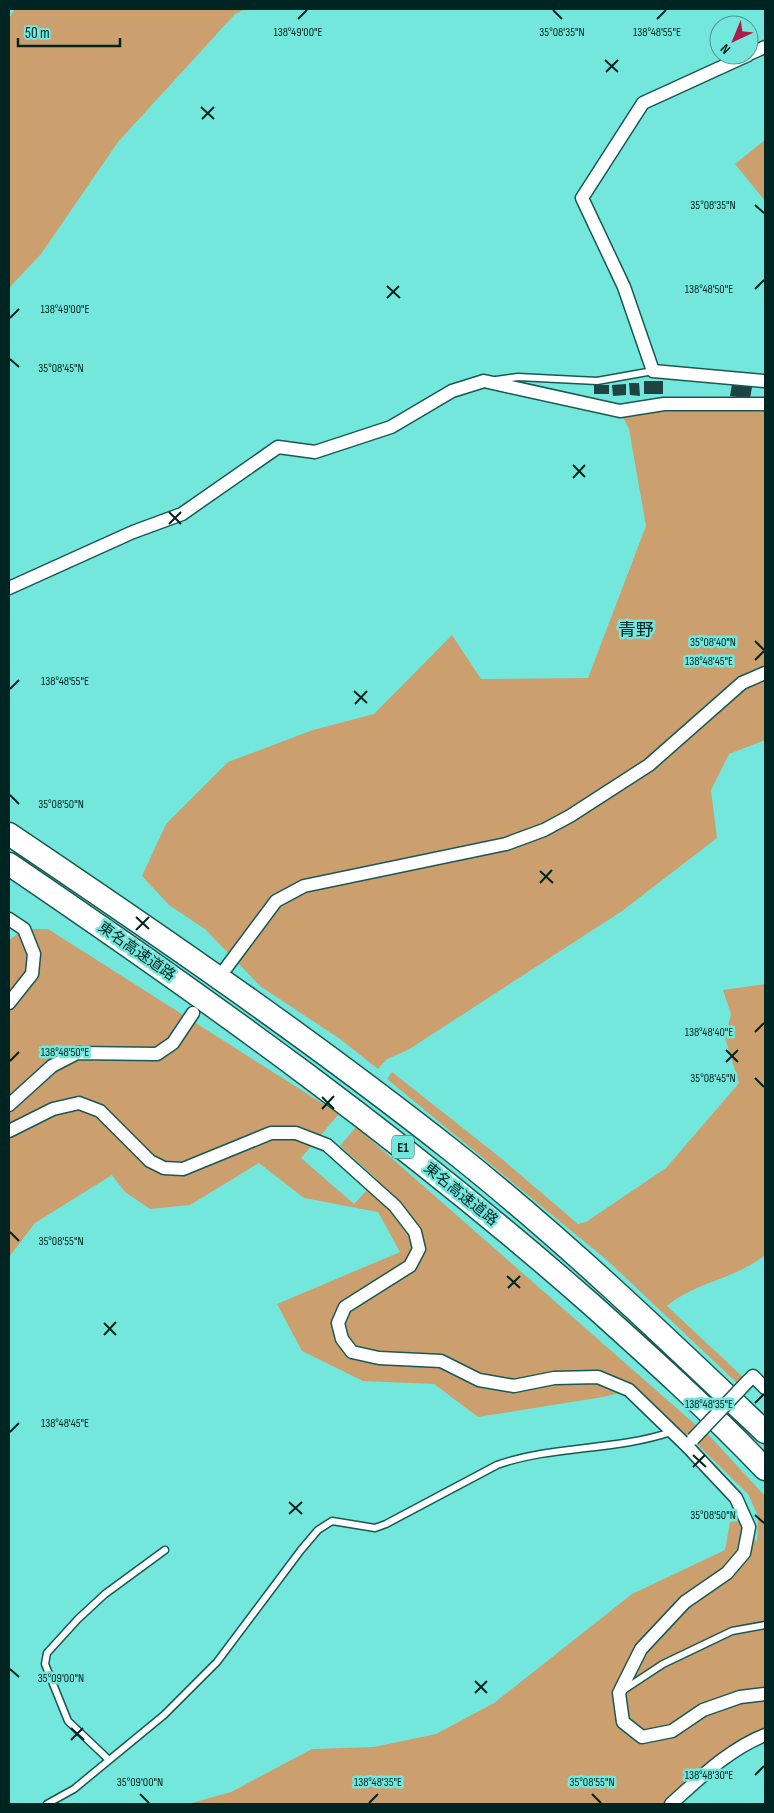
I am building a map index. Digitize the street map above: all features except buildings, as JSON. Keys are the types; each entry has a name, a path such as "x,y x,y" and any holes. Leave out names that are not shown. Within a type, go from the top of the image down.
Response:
{"highway":[{"name":"東名高速道路","path":"9,834 216,976 337,1063 452,1151 662,1334 765,1432"},
{"name":"東名高速道路","path":"9,864 146,956 312,1076 438,1174 539,1258 645,1352 765,1469"}],"street":[{"path":"726,65 643,103 582,198 624,288 653,371 765,381"},
{"path":"9,588 133,532 182,514 278,447 315,452 391,427 452,391 484,381 620,411 664,404 765,404"},
{"path":"226,968 276,901 304,886 506,844 544,830 570,816 649,765 742,683 765,673"},
{"path":"9,919 24,929 34,954 32,974 9,1003"},
{"path":"9,1105 52,1066 77,1053 157,1054 173,1043 193,1013"},
{"path":"9,1131 54,1109 79,1103 100,1111 150,1161 164,1168 183,1169 271,1133 296,1133 327,1145 395,1206 415,1232 419,1249 410,1266 345,1307 338,1323 342,1339 352,1352 380,1358 441,1361 479,1380 514,1386 554,1378 598,1377 629,1390 671,1432 690,1442 736,1498 749,1527 744,1553 728,1573 685,1602 641,1649 619,1693 623,1722 642,1737 672,1731 703,1710 740,1697 765,1694"},
{"path":"690,1442 753,1376 765,1388"},
{"path":"671,1804 705,1773 746,1742 765,1735"}],"lane":[{"path":"484,381 518,377 597,382 653,371"},
{"path":"47,1804 74,1789 164,1715 217,1662 301,1550 318,1530 332,1521 376,1528 511,1460 545,1453 648,1440 671,1432"},
{"path":"109,1760 68,1721 45,1664 47,1653 78,1619 105,1594 165,1550"},
{"path":"619,1693 663,1664 732,1631 765,1625"}],"shaded area":[{"path":"15,9 245,9 235,14 118,142 41,254 9,288 9,18"},
{"path":"765,140 765,201 735,164"},
{"path":"765,402 765,740 729,754 711,790 717,838 622,911 408,1050 387,1059 378,1069 340,1039 260,986 205,929 169,905 142,876 166,824 228,762 313,730 374,714 452,635 481,679 588,678 646,526 629,429 620,411"},
{"path":"24,929 48,929 339,1114 301,1158 354,1204 377,1179 340,1146 356,1127 697,1426 687,1435 636,1389 603,1397 478,1417 434,1384 363,1381 302,1351 277,1304 400,1252 378,1212 304,1198 259,1163 190,1205 150,1209 125,1192 112,1175 35,1223 9,1257 9,940"},
{"path":"765,984 765,1255 741,1270 690,1291 667,1306 743,1377 736,1382 608,1261 387,1079 392,1072 502,1159 578,1224 586,1222 666,1168 739,1083 725,1038 731,1014 723,990"},
{"path":"707,1433 765,1496 765,1738 732,1753 671,1804 188,1804 231,1792 312,1749 374,1747 436,1734 494,1703 632,1594 725,1550 733,1506 757,1542 758,1516 748,1494 697,1444"}],"district":[{"name":"青野","path":"636,630"}]}
